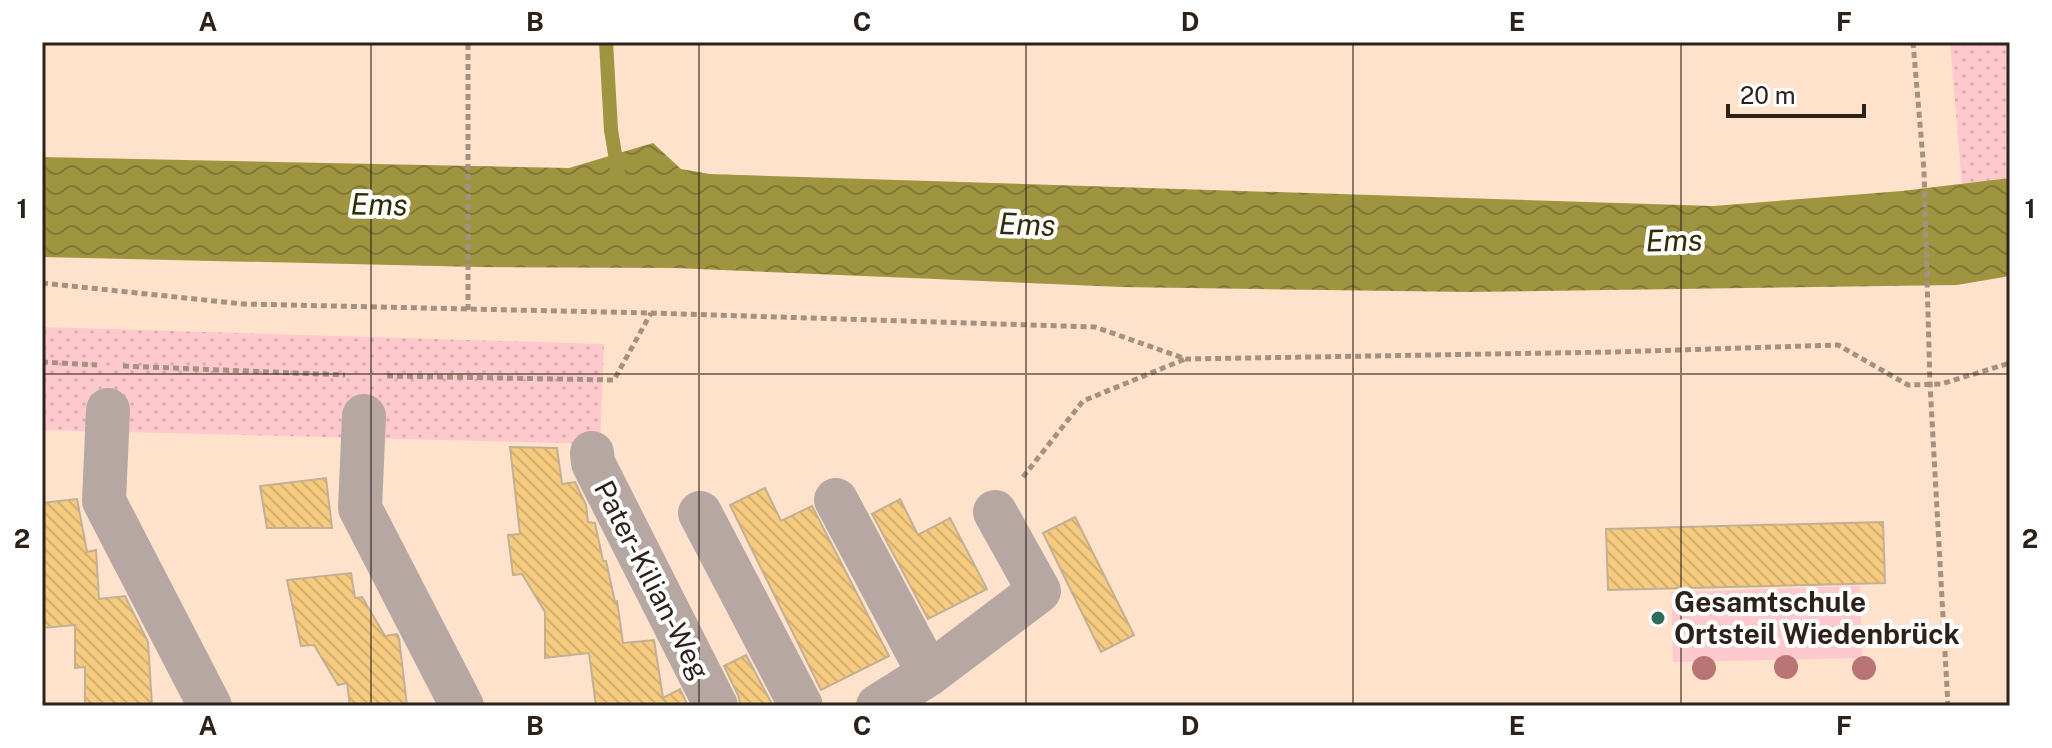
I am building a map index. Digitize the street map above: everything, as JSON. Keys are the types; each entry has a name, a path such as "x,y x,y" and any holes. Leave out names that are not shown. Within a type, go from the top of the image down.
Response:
{"street":[{"path":"108,410 104,501 210,706"},
{"path":"364,416 360,508 462,706"},
{"name":"Pater-Kilian-Weg","path":"592,453 593,463 716,706"},
{"path":"836,500 929,674"},
{"path":"878,706 929,674 1039,591 995,512"},
{"path":"700,513 801,706"}],"path":[{"path":"468,42 468,310"},
{"path":"1913,42 1924,171 1930,384 1948,706"},
{"path":"42,283 243,304 667,313 1095,327 1186,359 1838,345 1908,385 1941,384 2010,363"},
{"path":"995,512 1083,401 1186,359"}],"shaded area":[{"path":"1950,42 2010,42 2010,178 1962,184"},
{"path":"42,327 604,344 600,444 42,430"},
{"path":"1860,586 1862,658 1673,662 1671,592"}],"water":[{"name":"Ems","path":"653,143 681,169 710,174 1713,206 1902,191 2010,178 2010,276 1957,285 1468,292 1121,287 674,268 42,257 42,157 569,168"}],"building":[{"path":"510,447 557,448 562,484 575,482 586,505 588,522 595,523 603,561 606,561 617,601 623,643 654,640 663,698 680,689 688,706 596,706 589,653 545,658 545,612 522,574 513,575 508,535 520,534"},
{"path":"326,478 332,528 267,528 260,486"},
{"path":"765,488 781,521 812,506 889,656 821,690 730,505"},
{"path":"77,499 87,552 96,550 99,599 125,596 148,642 152,706 85,706 85,667 75,668 75,625 42,628 42,503"},
{"path":"900,499 918,535 950,518 987,589 928,619 872,514"},
{"path":"1075,517 1134,635 1101,652 1043,533"},
{"path":"1883,522 1885,583 1608,590 1606,529"},
{"path":"351,573 355,598 362,597 385,636 397,634 399,638 407,706 350,706 347,683 338,685 314,645 301,646 287,580"},
{"path":"746,655 773,706 741,706 724,666"}],"waterway":[{"path":"606,42 611,130 618,172"}],"place":[{"name":"Gesamtschule Ortsteil Wiedenbrück","path":"1658,618"}]}
